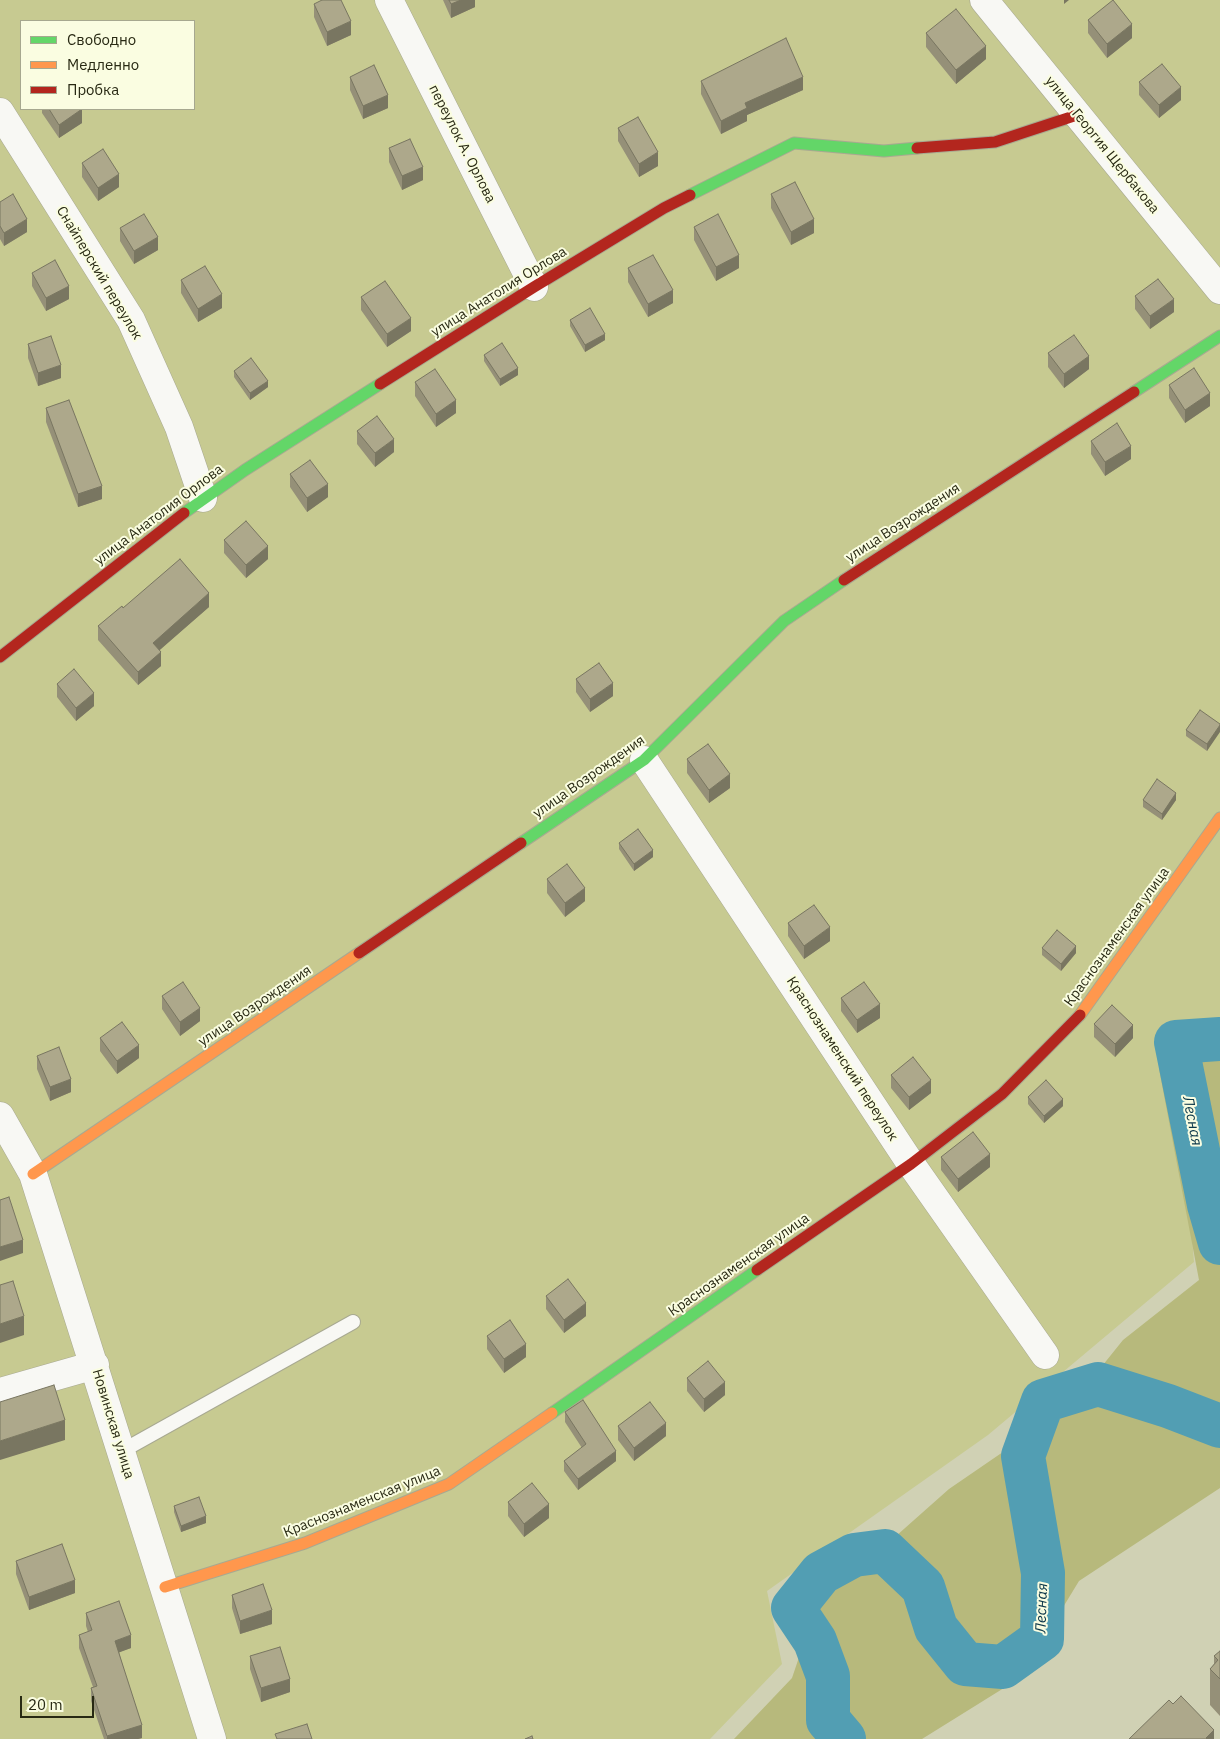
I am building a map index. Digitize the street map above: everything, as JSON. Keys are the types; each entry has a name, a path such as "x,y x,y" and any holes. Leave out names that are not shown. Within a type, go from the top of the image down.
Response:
{"street":[{"name":"переулок А. Орлова","path":"390,0 534,287"},
{"name":"улица Георгия Щербакова","path":"984,0 1220,290"},
{"name":"Снайперский переулок","path":"0,112 131,320 179,427 203,498"},
{"name":"улица Анатолия Орлова","path":"0,657 203,498 534,287 664,208 794,143 884,150 995,142 1077,116"},
{"name":"улица Возрождения","path":"33,1174 644,760 784,621 879,556 1220,336"},
{"name":"Краснознаменский переулок","path":"644,760 911,1164 1045,1355"},
{"name":"Краснознаменская улица","path":"164,1587 305,1543 449,1484 911,1164 1002,1094 1085,1010 1220,818"},
{"name":"Новинская улица","path":"0,1116 33,1174 212,1739"},
{"path":"0,1392 95,1365"}],"lane":[{"path":"122,1451 353,1322"}],"green space":[{"path":"0,0 1220,0 1220,1045 1176,1042 1194,1262 988,1435 767,1591 782,1664 710,1739 0,1739"},
{"path":"1220,1053 1220,1488 1079,1581 1020,1678 922,1739 734,1739 792,1678 816,1607 949,1489 1070,1406 1123,1340 1199,1280 1159,1069"}],"building":[{"path":"322,0 341,0 351,21 327,32 314,4"},
{"path":"449,0 461,0 451,4"},
{"path":"1113,0 1132,24 1107,44 1088,20"},
{"path":"956,9 986,46 956,70 926,33"},
{"path":"786,38 803,77 745,103 747,108 721,121 701,81"},
{"path":"1162,64 1181,87 1159,105 1139,82"},
{"path":"374,65 388,95 363,106 350,77"},
{"path":"50,110 81,110 59,125"},
{"path":"638,117 658,152 639,164 618,128"},
{"path":"410,139 423,167 402,176 389,148"},
{"path":"103,149 119,174 98,188 82,163"},
{"path":"795,182 814,219 791,232 771,194"},
{"path":"13,194 27,219 4,233 0,226 0,202"},
{"path":"144,214 158,237 134,251 120,228"},
{"path":"718,214 739,255 716,267 694,227"},
{"path":"653,255 673,290 648,304 628,268"},
{"path":"55,260 69,286 46,298 32,273"},
{"path":"205,266 222,294 198,309 181,280"},
{"path":"1158,279 1174,299 1150,316 1135,296"},
{"path":"385,281 411,318 387,334 361,297"},
{"path":"590,308 605,334 585,345 570,320"},
{"path":"1074,335 1089,356 1064,374 1048,353"},
{"path":"51,336 61,365 38,373 28,344"},
{"path":"502,343 518,368 500,379 484,355"},
{"path":"251,358 268,381 250,393 234,371"},
{"path":"1194,368 1210,393 1185,410 1169,385"},
{"path":"435,369 456,400 436,414 415,382"},
{"path":"69,400 102,486 78,494 46,408"},
{"path":"377,416 394,439 375,453 357,431"},
{"path":"1117,423 1131,446 1105,462 1091,441"},
{"path":"310,460 328,484 307,498 290,474"},
{"path":"246,521 268,546 246,565 224,540"},
{"path":"180,559 209,593 153,643 161,652 138,672 98,626 122,606 123,608"},
{"path":"599,663 613,683 590,699 576,679"},
{"path":"74,669 94,693 76,708 57,684"},
{"path":"1200,710 1220,724 1207,744 1186,730"},
{"path":"708,744 730,774 709,790 687,759"},
{"path":"1157,779 1176,793 1162,814 1143,800"},
{"path":"638,829 653,850 634,864 619,843"},
{"path":"567,864 585,888 565,903 547,879"},
{"path":"814,905 830,927 804,946 788,923"},
{"path":"1057,930 1076,946 1061,964 1042,948"},
{"path":"183,982 200,1008 180,1022 162,996"},
{"path":"864,982 880,1004 857,1020 841,998"},
{"path":"1112,1005 1133,1025 1115,1044 1094,1024"},
{"path":"122,1022 139,1045 117,1061 100,1038"},
{"path":"59,1047 71,1079 50,1087 37,1056"},
{"path":"913,1057 931,1080 909,1097 891,1075"},
{"path":"1046,1080 1063,1099 1044,1116 1028,1097"},
{"path":"973,1132 990,1154 958,1179 941,1157"},
{"path":"9,1197 23,1240 0,1247 0,1200"},
{"path":"568,1279 586,1303 564,1320 546,1296"},
{"path":"13,1281 24,1316 0,1324 0,1285"},
{"path":"510,1320 526,1344 504,1359 487,1336"},
{"path":"708,1361 725,1382 704,1399 687,1378"},
{"path":"54,1385 65,1420 0,1441 0,1402"},
{"path":"583,1400 616,1451 578,1479 564,1461 586,1444 565,1412"},
{"path":"650,1402 666,1423 634,1448 618,1426"},
{"path":"532,1483 549,1504 524,1524 508,1502"},
{"path":"199,1497 206,1516 181,1526 174,1506"},
{"path":"62,1544 75,1580 29,1597 16,1561"},
{"path":"263,1584 272,1610 240,1621 232,1595"},
{"path":"119,1601 131,1635 115,1641 142,1725 107,1736 91,1688 97,1686 79,1635 92,1630 86,1613"},
{"path":"280,1647 290,1679 261,1688 250,1656"},
{"path":"1220,1651 1220,1679 1210,1669 1218,1660 1214,1656"},
{"path":"1181,1696 1214,1730 1207,1739 1129,1739 1169,1700 1173,1704"},
{"path":"307,1724 312,1739 277,1739 275,1734"}],"waterway":[{"name":"Лесная","path":"1220,1039 1176,1042 1209,1205 1220,1243"},
{"name":"Лесная","path":"844,1739 828,1720 828,1676 815,1641 793,1608 821,1573 854,1555 885,1551 923,1587 936,1628 965,1664 1003,1667 1042,1639 1043,1573 1023,1456 1043,1401 1098,1384 1168,1406 1220,1426"}],"traffic: fast":[{"path":"690,195 794,143 884,151 917,148"},
{"path":"1134,392 1220,336"},
{"path":"184,513 245,470 380,384"},
{"path":"521,843 644,760 784,621 844,580"},
{"path":"552,1413 757,1270"}],"traffic: slow":[{"path":"1080,1015 1220,818"},
{"path":"33,1174 359,953"},
{"path":"165,1587 305,1543 449,1484 552,1413"}],"traffic: jam":[{"path":"917,148 995,142 1077,115"},
{"path":"380,384 534,287 664,208 690,195"},
{"path":"844,580 1134,392"},
{"path":"0,657 184,513"},
{"path":"359,953 521,843"},
{"path":"757,1270 911,1164 1002,1094 1080,1015"}]}
